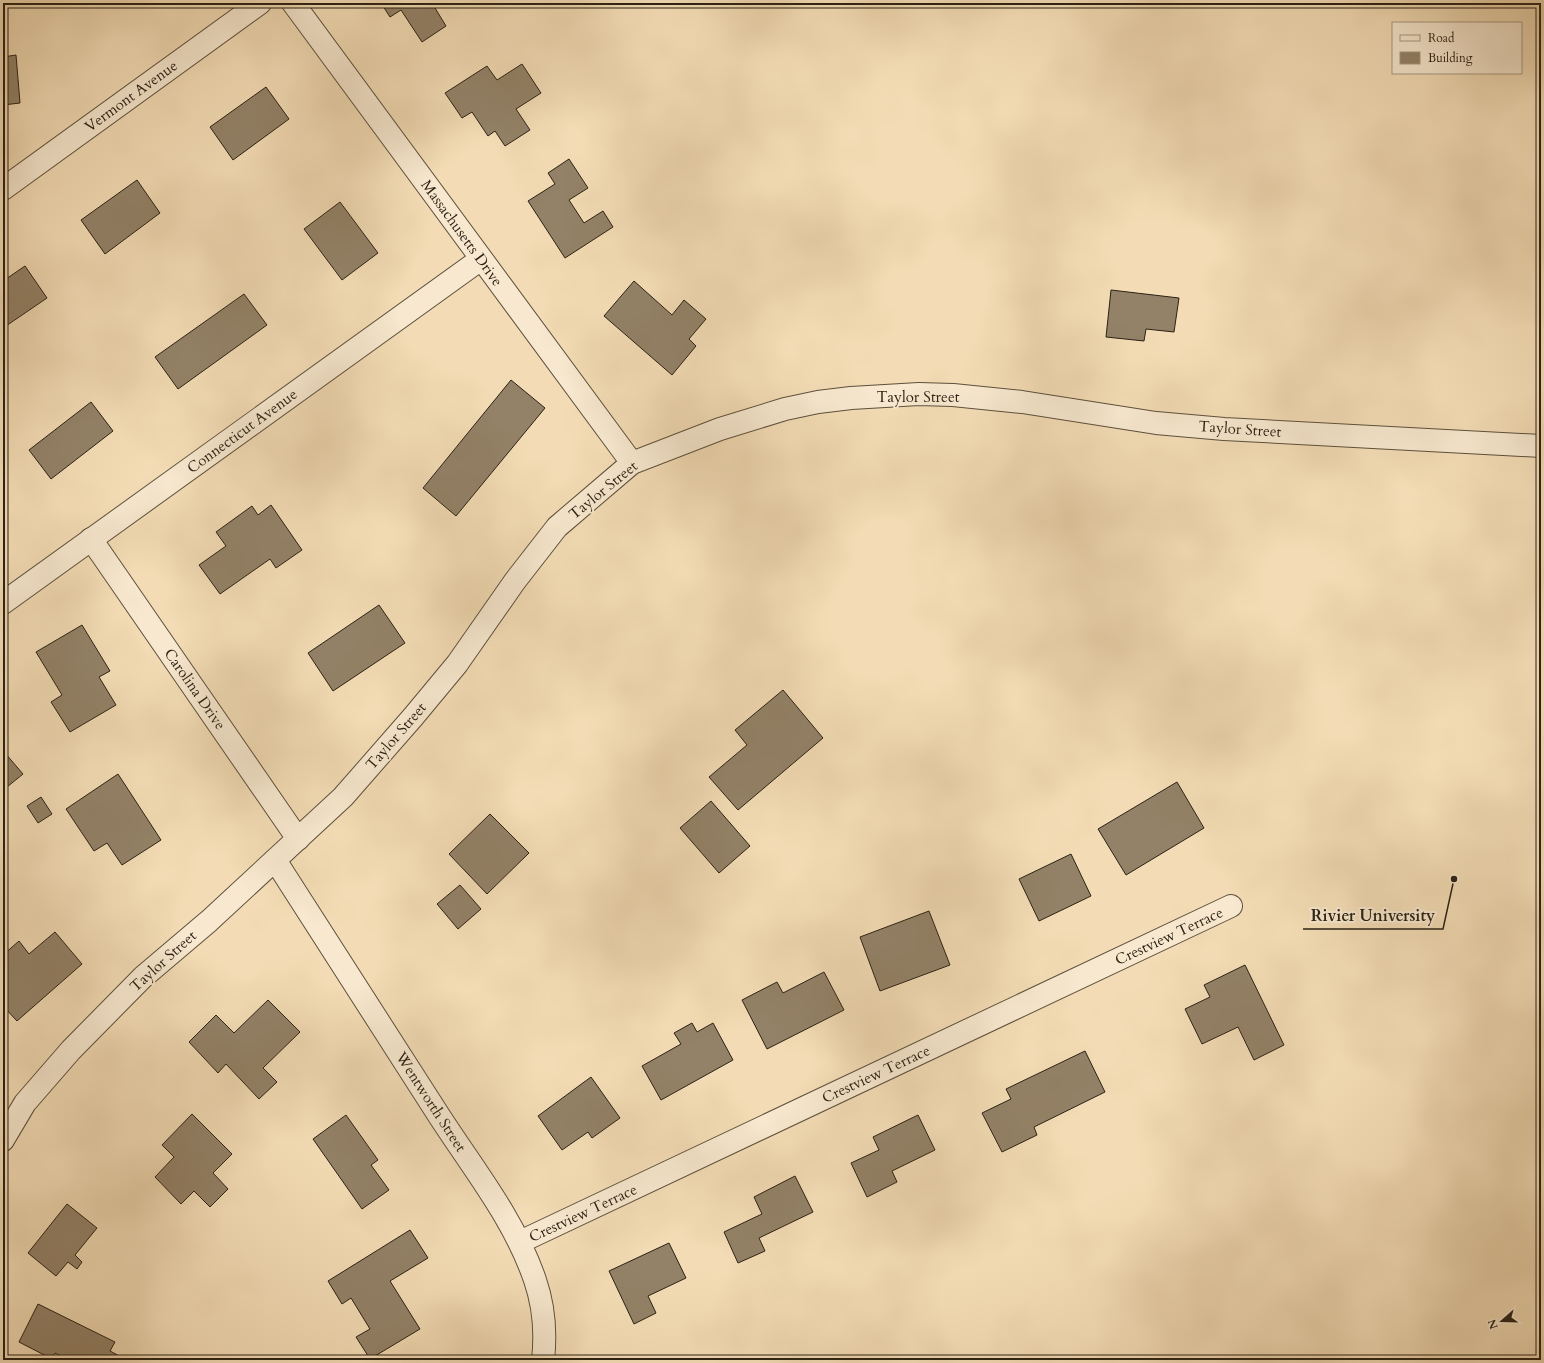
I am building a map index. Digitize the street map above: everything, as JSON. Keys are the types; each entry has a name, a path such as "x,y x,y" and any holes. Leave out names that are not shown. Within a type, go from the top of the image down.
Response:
{"street":[{"name":"Vermont Avenue","path":"3,189 260,3"},
{"name":"Massachusetts Drive","path":"293,3 632,463"},
{"name":"Connecticut Avenue","path":"3,603 481,259"},
{"name":"Taylor Street","path":"3,1140 25,1103 77,1044 143,977 209,920 343,797 457,664 515,580 557,527 632,463 720,429 785,409 818,402 851,398 919,394 954,395 1022,402 1156,423 1224,429 1541,446"},
{"name":"Carolina Drive","path":"91,539 298,839"},
{"name":"Wentworth Street","path":"275,860 436,1113 475,1168 520,1242 536,1281 544,1318 543,1360"},
{"name":"Crestview Terrace","path":"520,1242 1231,906"}],"shaded area":[{"path":"1541,122 1541,184 1539,180"}],"building":[{"path":"105,3 115,3 108,7"},
{"path":"381,3 432,3 446,26 422,42 401,10 390,17"},
{"path":"16,55 20,103 3,105 3,57"},
{"path":"522,64 541,93 516,109 530,130 505,146 495,131 488,136 472,112 462,118 445,93 487,66 497,80"},
{"path":"266,87 289,119 233,160 210,127"},
{"path":"569,159 588,188 569,200 584,223 603,211 613,227 565,258 528,201 555,184 548,173"},
{"path":"137,180 160,213 105,254 81,220"},
{"path":"340,202 378,253 342,280 304,229"},
{"path":"25,266 47,298 3,328 3,281"},
{"path":"634,281 672,315 684,300 706,319 689,339 696,346 672,375 604,316"},
{"path":"1111,290 1179,298 1174,332 1146,329 1144,341 1106,337"},
{"path":"244,294 267,325 178,389 155,357"},
{"path":"511,380 545,408 456,516 423,488"},
{"path":"91,402 113,431 51,479 29,450"},
{"path":"271,505 302,550 276,568 270,559 220,594 199,565 226,546 216,532 252,506 258,515"},
{"path":"379,605 405,643 333,691 308,653"},
{"path":"82,625 110,671 99,677 116,705 70,732 51,702 62,695 36,652"},
{"path":"783,690 823,738 738,810 709,777 747,745 735,730"},
{"path":"5,753 23,774 7,787 3,782 3,755"},
{"path":"118,774 161,840 122,865 107,843 94,851 66,809"},
{"path":"1177,782 1204,828 1126,875 1098,829"},
{"path":"41,797 52,814 38,823 27,806"},
{"path":"711,801 750,846 719,873 680,828"},
{"path":"490,814 529,853 487,894 449,854"},
{"path":"1071,854 1091,896 1039,921 1019,879"},
{"path":"460,885 481,909 458,929 437,904"},
{"path":"929,911 950,965 880,991 860,937"},
{"path":"55,932 82,964 17,1021 3,1006 3,978 6,976 3,972 3,955 19,941 29,954"},
{"path":"1245,965 1284,1045 1254,1060 1238,1027 1202,1044 1185,1009 1210,997 1204,985"},
{"path":"824,972 844,1010 767,1049 742,1000 777,982 783,993"},
{"path":"268,1000 300,1032 263,1068 277,1082 259,1099 226,1064 218,1073 189,1042 216,1015 234,1033"},
{"path":"692,1023 697,1032 713,1023 733,1060 661,1100 642,1066 681,1044 674,1033"},
{"path":"1085,1051 1105,1092 1034,1127 1037,1135 1002,1152 982,1113 1011,1099 1006,1089"},
{"path":"591,1077 620,1118 592,1138 588,1132 562,1150 538,1116"},
{"path":"192,1114 232,1154 213,1173 228,1189 210,1207 194,1191 181,1204 155,1177 174,1157 162,1145"},
{"path":"346,1115 378,1160 371,1165 389,1190 362,1209 313,1139"},
{"path":"918,1115 935,1150 892,1171 897,1182 867,1197 851,1163 879,1150 873,1137"},
{"path":"795,1176 813,1212 759,1238 765,1251 738,1263 724,1232 762,1214 754,1197"},
{"path":"67,1204 97,1228 75,1255 82,1262 77,1269 68,1262 56,1276 28,1253"},
{"path":"410,1230 428,1258 390,1281 420,1329 370,1359 356,1337 370,1329 351,1298 342,1304 328,1281"},
{"path":"669,1243 686,1278 648,1296 656,1313 634,1324 609,1271"},
{"path":"38,1304 115,1342 110,1351 127,1360 62,1360 63,1357 55,1353 52,1359 19,1342"}],"place":[{"name":"Rivier University","path":"1454,879"}]}
